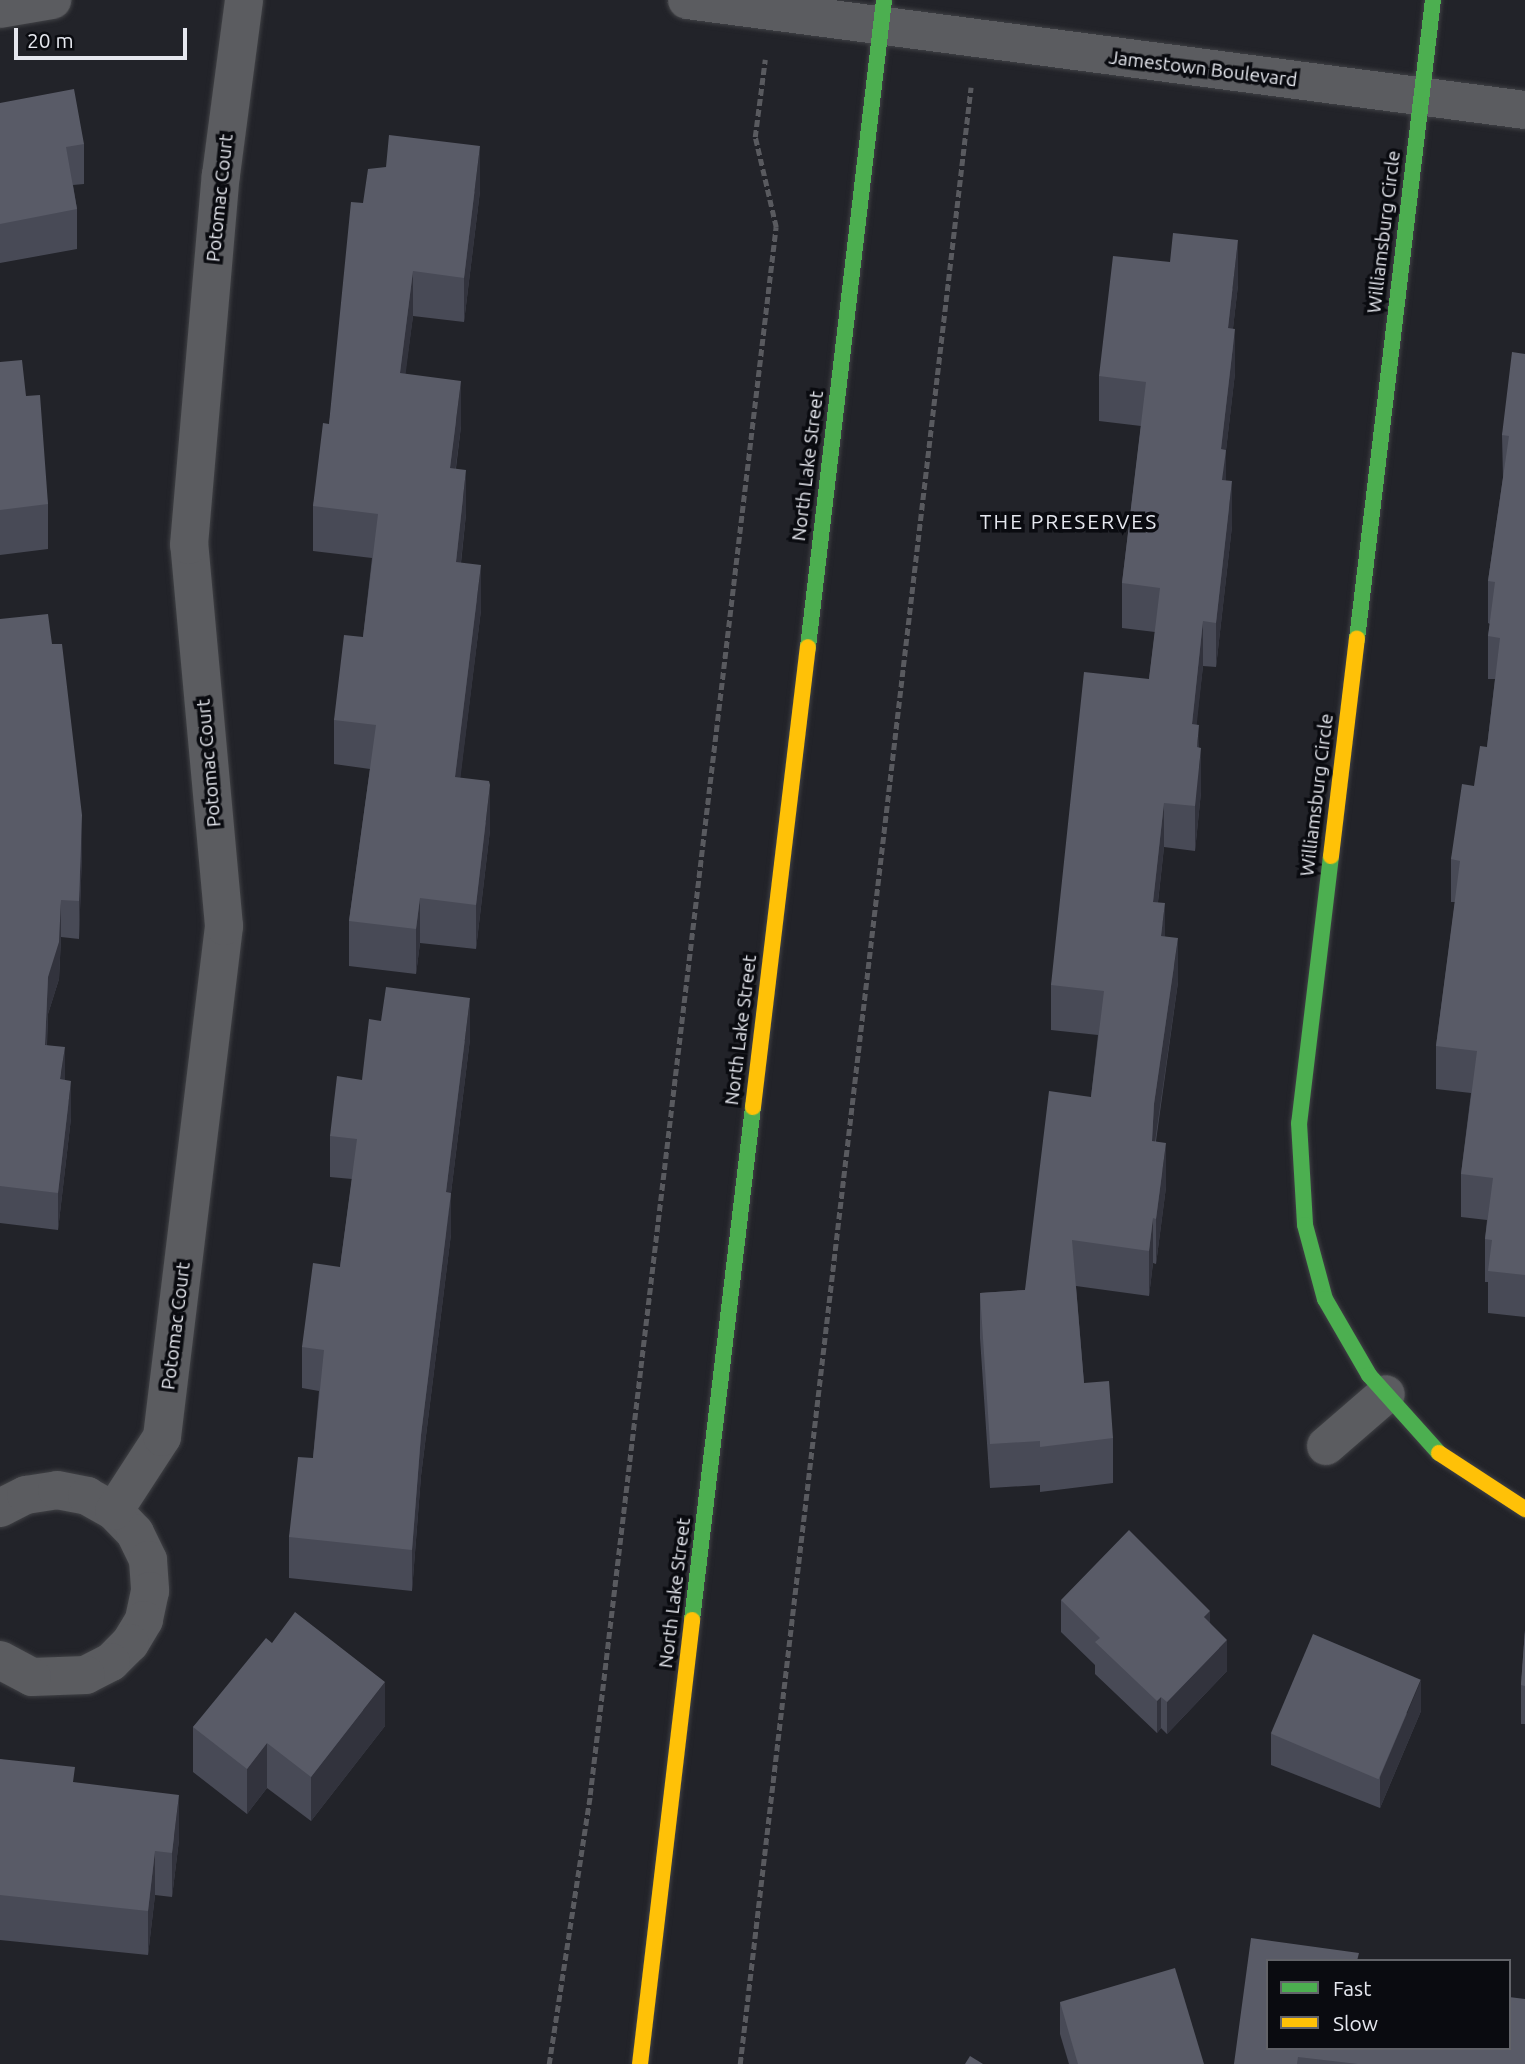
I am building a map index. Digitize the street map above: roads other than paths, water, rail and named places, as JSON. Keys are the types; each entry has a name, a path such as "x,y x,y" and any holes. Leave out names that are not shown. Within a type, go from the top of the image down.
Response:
{"street":[{"path":"0,9 52,0"},
{"name":"Potomac Court","path":"114,1511 162,1437 224,926 189,545 222,175 244,0"},
{"name":"Jamestown Boulevard","path":"687,0 772,11 883,13 977,40 1525,110"},
{"name":"Williamsburg Circle","path":"1433,0 1299,1123 1305,1225 1325,1299 1369,1375 1446,1461 1525,1509"},
{"name":"North Lake Street","path":"640,2064 883,13"},
{"path":"1326,1446 1386,1394"},
{"path":"0,1508 26,1495 57,1490 87,1496 114,1511 135,1532 148,1560 150,1591 144,1620 130,1643 111,1662 86,1675 60,1679 32,1677 0,1660"}],"district":[{"name":"THE PRESERVES","path":"1069,521"}]}
